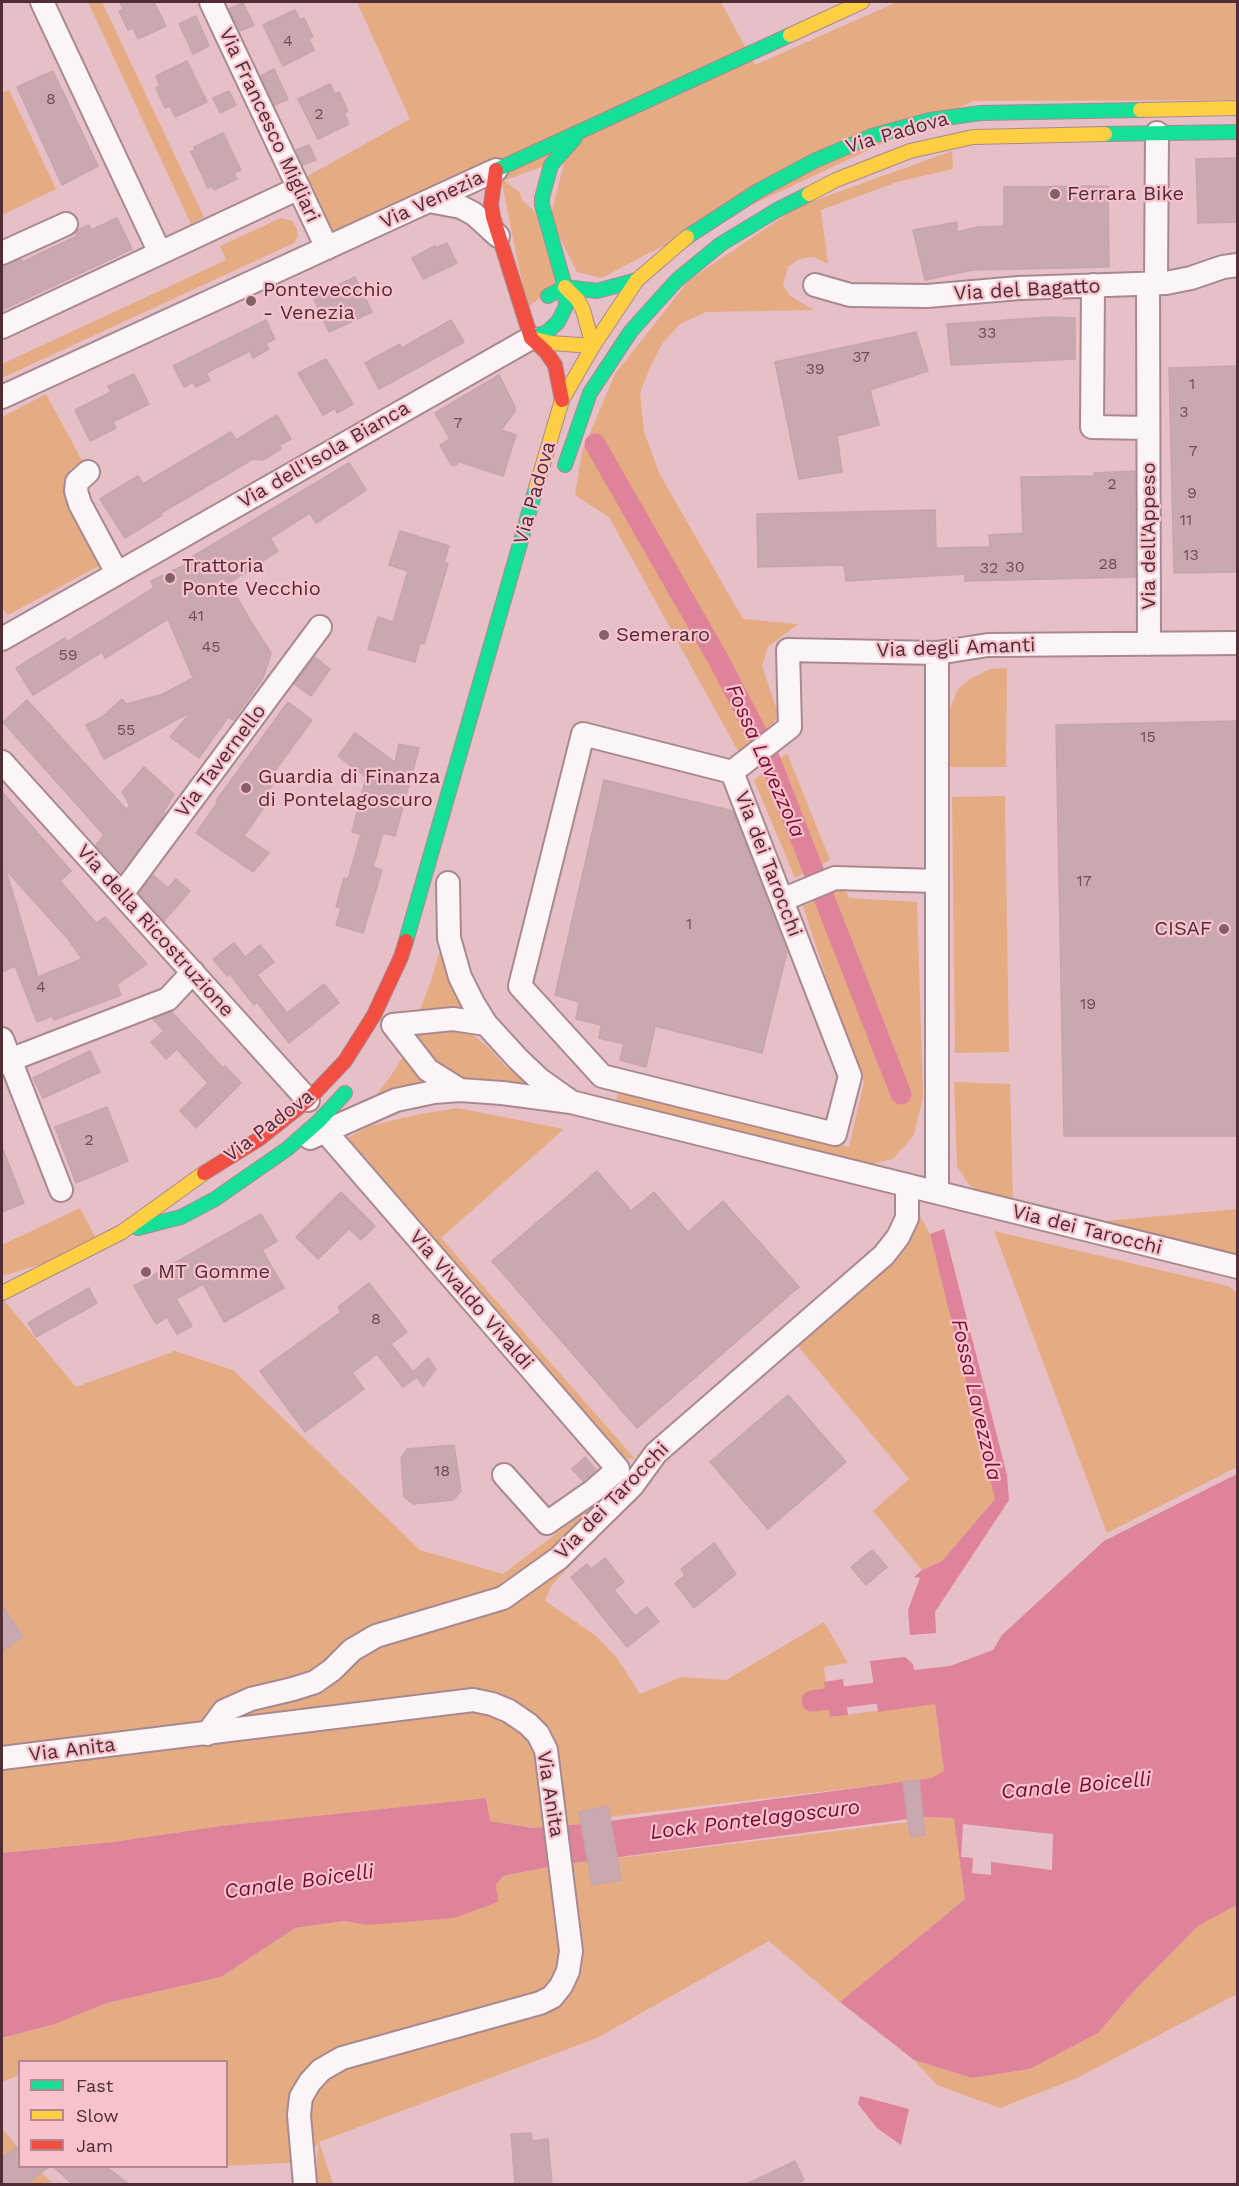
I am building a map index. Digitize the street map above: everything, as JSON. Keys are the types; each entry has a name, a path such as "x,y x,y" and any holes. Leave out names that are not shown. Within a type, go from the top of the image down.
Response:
{"main road":[{"name":"Via Venezia","path":"503,173 581,131 862,2"},
{"name":"Via Padova","path":"2,1293 122,1232 189,1183 259,1139 308,1100 345,1061 388,1022 401,957 484,689 562,400 593,346 638,279 681,241 758,191 814,161 872,136 930,120 970,114 1157,108 1238,108"},
{"name":"Via dell'Appeso","path":"1157,108 1157,133"},
{"path":"970,114 973,137"},
{"path":"531,338 547,332 563,315 566,306 565,287 542,205 543,189 551,165 581,131"},
{"name":"Via Padova","path":"561,477 590,393 643,316 677,280 721,244 777,210 836,180 910,151 973,137 1238,132"},
{"path":"503,173 491,204 499,236 531,338 546,352 555,365 562,400"},
{"path":"527,189 542,205"},
{"path":"531,338 532,315 538,306 565,287 597,291 638,279"},
{"path":"565,287 578,300 583,310 593,346"},
{"path":"531,338 551,343 593,346 613,359"},
{"path":"434,925 449,878"},
{"name":"Via Padova","path":"322,1126 354,1084"},
{"path":"308,1100 322,1126"},
{"name":"Via Padova","path":"122,1232 181,1217 215,1199 287,1149"}],"street":[{"path":"42,2 160,253"},
{"name":"Via Francesco Migliari","path":"211,2 327,248"},
{"name":"Via dell'Appeso","path":"1149,644 1148,428 1157,133"},
{"name":"Via Venezia","path":"2,397 429,201 503,173"},
{"path":"2,327 299,188"},
{"path":"429,201 460,207 474,214 499,236"},
{"path":"2,253 66,224"},
{"name":"Via del Bagatto","path":"815,285 850,295 927,296 1018,288 1152,284 1181,281 1223,267 1238,265"},
{"path":"1093,285 1092,427 1148,428"},
{"name":"Via dell'Isola Bianca","path":"4,633 117,573 531,338"},
{"path":"88,472 77,482 77,497 117,573"},
{"name":"Via Tavernello","path":"122,894 320,627"},
{"name":"Via degli Amanti","path":"741,766 790,727 788,650 937,653 988,645 1238,643"},
{"path":"937,653 937,1192"},
{"name":"Via dei Tarocchi","path":"583,734 741,766 782,900 850,1076 835,1134 602,1076 520,986 583,734"},
{"name":"Via della Ricostruzione","path":"2,762 308,1100"},
{"name":"Via dei Tarocchi","path":"449,878 449,939 460,977 473,1004 486,1024 525,1066 571,1102"},
{"path":"782,900 835,878 937,880"},
{"path":"6,1062 168,999 192,972"},
{"path":"388,1022 453,1019 486,1024"},
{"name":"Via dei Tarocchi","path":"388,1022 428,1070 460,1090"},
{"path":"2,1039 6,1062 61,1190"},
{"path":"595,1108 602,1076"},
{"name":"Via dei Tarocchi","path":"287,1149 322,1126 396,1100 434,1092 460,1090 502,1093 571,1102 1238,1267"},
{"name":"Via Vivaldo Vivaldi","path":"322,1126 625,1478"},
{"name":"Via dei Tarocchi","path":"207,1734 224,1711 251,1699 315,1682 332,1670 352,1650 376,1636 503,1598 559,1558 625,1478 884,1255 898,1237 907,1218 907,1185"},
{"path":"504,1475 547,1523 593,1491 625,1478"},
{"name":"Via Anita","path":"2,1758 473,1700 509,1711 538,1734 546,1750 571,1951 568,1971 561,1986 552,1997 540,2003 342,2058 321,2070 301,2097 299,2115 305,2184"}],"shaded area":[{"path":"88,2 102,2 204,217 191,224"},
{"path":"357,2 721,2 755,65 897,2 1237,2 1237,100 973,101 645,255 602,278 577,272 550,218 565,159 328,241 299,181 410,119"},
{"path":"9,90 56,189 2,215 2,93"},
{"path":"952,151 953,169 897,182 821,210 828,264 814,257 799,259 788,267 783,285 790,296 814,310 706,312 680,324 662,344 640,393 644,432 660,475 743,619 798,624 768,647 762,666 779,716 764,734 739,753 609,517 575,495 582,452 615,374 689,280 799,206"},
{"path":"501,178 519,192 523,201 535,212 556,285 527,308"},
{"path":"281,218 292,221 296,227 298,236 294,243 2,378 2,364 226,260 220,246"},
{"path":"46,394 86,468 80,472 108,561 8,615 2,607 2,417"},
{"path":"1007,668 1006,767 950,767 950,709 958,689 970,679 990,669"},
{"path":"787,753 830,860 795,878 754,780"},
{"path":"1005,796 1009,1052 955,1053 952,797"},
{"path":"844,888 849,898 917,902 923,1097 914,1135 893,1159 860,1167 616,1106 618,1091 849,1147 864,1082 838,1014 803,906"},
{"path":"442,943 467,1010 418,1015 430,984"},
{"path":"467,1031 488,1047 505,1066 526,1082 521,1093 475,1082 449,1072 417,1044 419,1032"},
{"path":"405,1054 437,1084 372,1101 390,1077"},
{"path":"954,1082 1010,1084 1013,1202 989,1197 969,1185 957,1166"},
{"path":"458,1108 564,1129 441,1238 635,1459 614,1457 341,1142 369,1126"},
{"path":"80,1208 100,1246 2,1276 2,1245"},
{"path":"1237,1209 1237,1257 1095,1222"},
{"path":"919,1214 930,1234 995,1499 942,1561 922,1570 873,1511 909,1479 797,1345 901,1250 913,1236"},
{"path":"994,1231 1228,1286 1237,1293 1237,1467 1107,1533"},
{"path":"2,1298 76,1387 175,1351 233,1370 420,1550 503,1574 607,1495 611,1498 568,1541 581,1554 551,1586 545,1601 596,1636 617,1658 640,1694 681,1677 726,1680 824,1622 848,1663 824,1667 830,1717 935,1703 944,1771 931,1778 919,1780 610,1817 608,1806 580,1812 581,1824 533,1828 490,1821 486,1798 221,1826 113,1842 2,1853"},
{"path":"924,1817 955,1818 965,1899 840,2002 769,1941 597,2038 319,2142 333,2184 315,2184 318,2143 304,2162 228,2166 228,2060 18,2060 18,2075 2,2082 2,2038 55,2024 107,2003 221,1977 295,1928 344,1921 367,1925 496,1885 503,1876 559,1865 588,1861 593,1885 621,1879 618,1858 908,1822 910,1837 925,1835"},
{"path":"1237,1905 1237,1994 1077,2078 1000,2108 937,2085 914,2060 972,2078 1030,2069 1098,2033 1136,1989 1198,1926"},
{"path":"2,2128 18,2148 18,2168 37,2168 53,2184 2,2184"}],"water":[{"path":"944,1229 1007,1475 1009,1500 935,1612 936,1633 910,1635 908,1610 920,1578 914,1577 922,1570 942,1561 995,1499 930,1234"},
{"path":"1237,1474 1237,1905 1198,1926 1136,1989 1098,2033 1030,2069 972,2078 914,2060 840,2002 965,1899 954,1818 924,1817 559,1865 503,1876 496,1885 498,1902 454,1918 367,1925 344,1921 295,1928 221,1977 107,2003 55,2024 2,2038 2,1853 113,1842 221,1826 486,1798 490,1821 533,1828 595,1823 931,1778 944,1771 935,1704 878,1712 870,1661 905,1657 913,1664 914,1670 950,1666 993,1650 1002,1635 1104,1541"},
{"path":"843,1679 848,1715 830,1717 824,1682"},
{"path":"860,2096 909,2109 901,2145 877,2128 858,2104"}],"pier":[{"path":"963,1824 1053,1834 1052,1870 991,1862 991,1875 972,1873 973,1858 961,1857"}],"building":[{"path":"120,2 154,2 166,26 138,39 133,28 128,30 119,11 123,9"},
{"path":"243,3 254,25 240,31 229,9"},
{"path":"295,10 300,20 304,18 313,37 309,39 314,50 283,66 263,25"},
{"path":"196,16 209,46 193,54 179,24"},
{"path":"187,61 207,102 175,117 170,106 165,108 156,88 160,86 156,76"},
{"path":"274,69 288,99 275,105 261,76"},
{"path":"53,71 98,166 62,185 17,87"},
{"path":"330,84 335,94 339,92 348,111 344,113 349,124 318,139 298,99"},
{"path":"229,91 236,105 220,113 213,98"},
{"path":"223,133 241,170 234,173 237,179 214,190 212,186 208,188 191,152 195,150 194,147"},
{"path":"309,145 316,160 303,165 296,150"},
{"path":"1238,158 1238,222 1198,223 1196,159"},
{"path":"1108,186 1109,267 972,270 925,280 913,230 957,222 957,232 978,227 1004,226 1004,187"},
{"path":"117,218 132,249 2,310 2,266 21,259 22,262 77,236 78,230 89,225 91,230"},
{"path":"447,243 457,263 423,279 412,258 435,246 436,248"},
{"path":"355,277 372,312 329,332 313,297"},
{"path":"1051,317 1075,318 1075,359 951,365 947,324"},
{"path":"266,320 275,339 266,343 269,349 253,358 250,351 206,373 210,380 196,387 193,382 184,387 173,366"},
{"path":"451,320 464,342 379,389 365,363 400,344 402,348"},
{"path":"916,332 928,371 870,390 879,425 837,436 842,472 799,479 775,362"},
{"path":"326,359 353,404 337,413 335,408 323,415 298,373"},
{"path":"1238,366 1238,572 1174,573 1169,368"},
{"path":"134,374 149,404 113,422 116,428 90,441 75,410 111,392 108,386"},
{"path":"499,375 515,407 515,411 501,430 516,435 503,476 460,462 454,466 451,465 440,445 450,439 435,413"},
{"path":"277,415 291,439 280,445 281,449 263,460 253,459 161,513 162,515 125,538 100,499 138,476 143,484 231,432 236,440"},
{"path":"349,463 366,490 316,523 310,513 270,538 278,551 229,583 271,653 263,678 233,720 228,717 199,758 170,737 191,712 104,759 86,725 102,717 122,699 127,704 163,694 193,678 168,619 105,658 102,652 33,695 16,668 65,638 67,642 154,588 151,581 187,564 185,561"},
{"path":"1135,471 1135,577 965,581 965,574 846,581 844,565 758,567 757,514 935,510 936,548 990,547 989,535 1023,533 1021,477 1094,476 1094,473"},
{"path":"400,531 449,546 444,562 448,564 424,644 420,643 415,662 368,649 378,617 393,622 408,571 389,565"},
{"path":"315,657 330,669 311,696 294,684"},
{"path":"27,700 126,809 130,806 122,792 144,767 174,794 163,813 165,814 121,872 96,845 104,835 3,722"},
{"path":"288,702 312,720 269,779 274,782 265,796 269,800 244,836 269,853 253,872 196,833 218,802 216,801"},
{"path":"1238,721 1238,1136 1064,1136 1056,725"},
{"path":"355,733 395,762 399,744 419,748 395,836 383,833 373,867 382,870 363,933 336,925 341,908 336,907 344,878 348,879 361,834 352,832 366,777 338,756"},
{"path":"604,780 733,811 787,952 762,1053 655,1026 646,1067 620,1060 624,1044 599,1038 601,1025 576,1019 579,1002 555,995"},
{"path":"2,792 71,871 60,881 96,923 105,917 147,964 117,984 121,995 54,1020 52,1016 37,1022 15,966 2,972 2,869 5,869 2,865","holes":["6,870 68,939 82,959 38,977"]},
{"path":"153,875 168,888 176,879 190,891 164,921 139,893"},
{"path":"234,943 245,957 260,945 274,962 257,975 287,1013 324,984 339,1003 289,1043 257,1002 254,1005 230,974 227,976 213,959"},
{"path":"172,1012 223,1068 225,1066 241,1083 196,1128 180,1111 208,1083 177,1049 166,1059 151,1042 164,1031 153,1019"},
{"path":"90,1051 100,1072 43,1098 33,1078"},
{"path":"107,1107 128,1161 76,1183 55,1127"},
{"path":"2,1147 24,1203 2,1212"},
{"path":"597,1171 631,1211 654,1192 688,1232 723,1201 799,1287 637,1428 492,1261"},
{"path":"341,1192 375,1226 361,1240 349,1229 318,1259 296,1237"},
{"path":"261,1214 277,1241 262,1250 284,1288 224,1322 203,1284 176,1299 192,1326 177,1334 167,1317 156,1324 134,1286"},
{"path":"369,1283 407,1332 391,1344 413,1372 428,1358 436,1369 423,1386 417,1377 403,1387 377,1354 352,1373 364,1389 305,1432 260,1371 341,1312 338,1307"},
{"path":"89,1288 97,1303 36,1337 28,1323"},
{"path":"788,1395 846,1462 768,1529 710,1462"},
{"path":"454,1445 461,1491 453,1500 413,1504 404,1497 401,1458 407,1449"},
{"path":"585,1457 596,1470 583,1481 572,1469"},
{"path":"714,1543 736,1574 694,1608 675,1583 685,1575 681,1569"},
{"path":"872,1550 887,1567 866,1585 851,1567"},
{"path":"605,1558 624,1582 614,1590 635,1616 647,1607 659,1622 627,1647 571,1577 587,1564 591,1569"},
{"path":"2,1605 23,1637 2,1651"},
{"path":"919,1780 925,1835 910,1837 903,1782"},
{"path":"608,1806 621,1880 592,1885 579,1812"},
{"path":"531,2133 532,2141 548,2139 552,2184 515,2184 511,2134"},
{"path":"18,2146 18,2168 47,2168 26,2184 2,2184 2,2158"},
{"path":"795,2161 804,2180 796,2184 747,2184"},
{"path":"55,2168 108,2168 128,2184 72,2184"}],"waterway":[{"name":"Fossa Lavezzola","path":"595,444 717,657 768,755 901,1094"},
{"path":"812,1701 901,1690"}],"traffic: fast":[{"path":"496,170 790,35"},
{"path":"687,237 758,191 814,161 872,136 930,120 981,113 1140,110"},
{"path":"1105,134 1238,132"},
{"path":"531,338 547,332 558,322 566,306 565,287 542,198 551,165 575,138"},
{"path":"565,465 590,393 631,331 677,280 721,244 777,210 809,194"},
{"path":"548,296 565,287 597,291 637,280"},
{"path":"406,941 536,488"},
{"path":"138,1228 181,1217 215,1199 287,1149 319,1121 345,1093"}],"traffic: slow":[{"path":"790,35 862,2"},
{"path":"1140,110 1238,108"},
{"path":"809,194 836,180 910,151 973,137 1105,134"},
{"path":"536,488 562,400 593,346 637,280 687,237"},
{"path":"531,338 551,343 593,346 583,310 578,300 565,287"},
{"path":"2,1293 122,1232 204,1173"}],"traffic: jam":[{"path":"496,170 491,204 493,217 531,338 546,352 555,365 562,400"},
{"path":"204,1173 259,1139 308,1100 345,1061 374,1015 406,941"}],"place":[{"name":"Ferrara Bike","path":"1055,194"},
{"name":"Pontevecchio - Venezia","path":"251,301"},
{"name":"Trattoria Ponte Vecchio","path":"170,578"},
{"name":"Semeraro","path":"604,635"},
{"name":"Guardia di Finanza di Pontelagoscuro","path":"246,788"},
{"name":"CISAF","path":"1224,929"},
{"name":"MT Gomme","path":"146,1272"}],"water label":[{"name":"Canale Boicelli","path":"1076,1786"},
{"name":"Lock Pontelagoscuro","path":"755,1820"},
{"name":"Canale Boicelli","path":"299,1882"}]}
